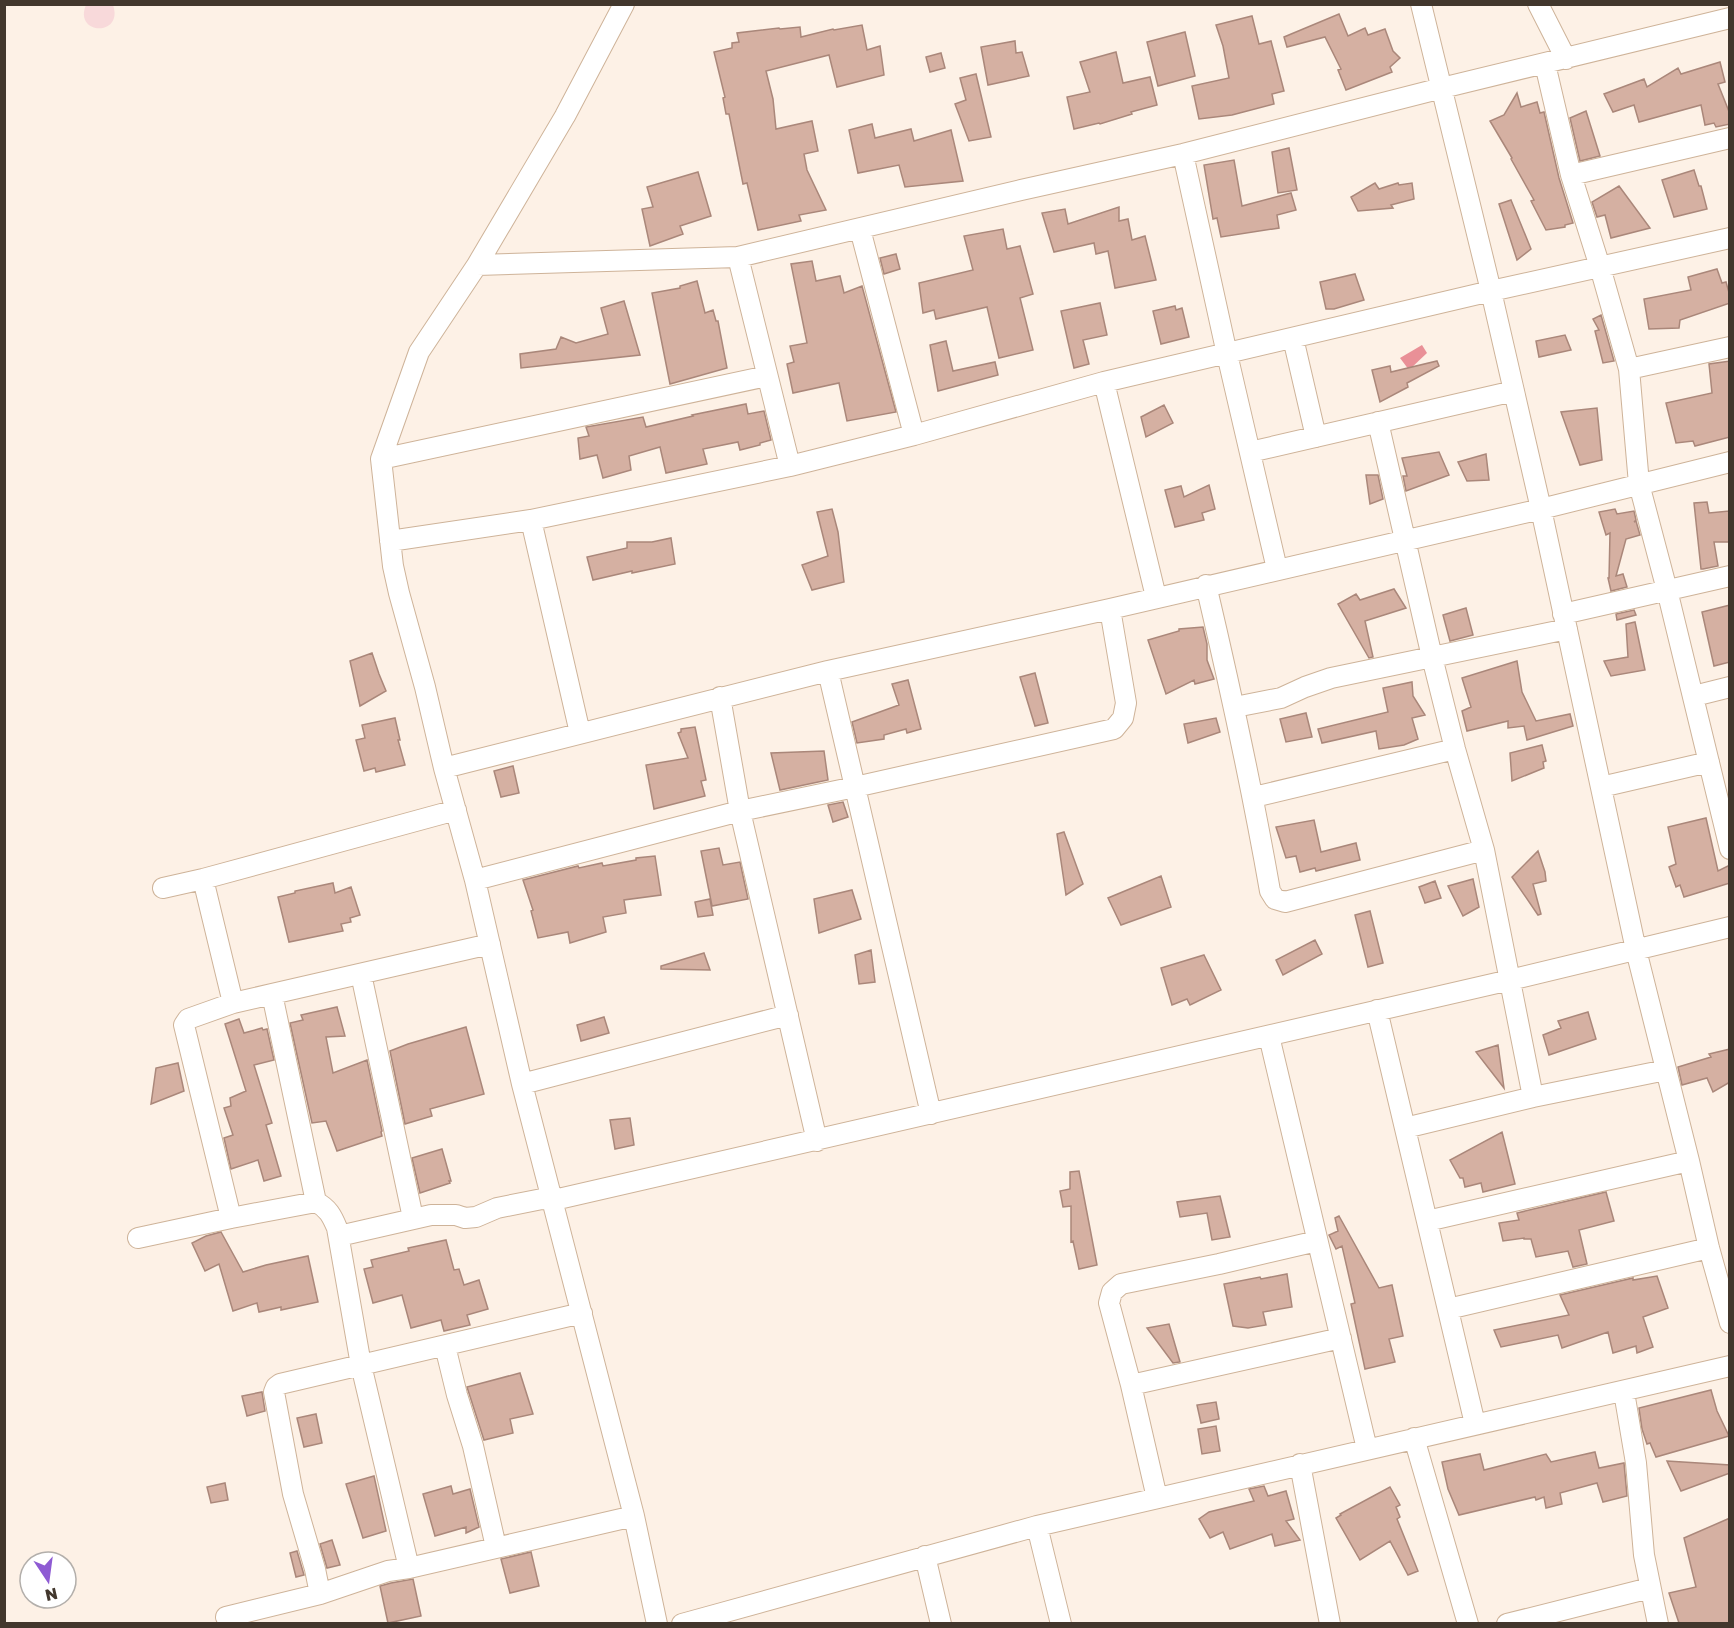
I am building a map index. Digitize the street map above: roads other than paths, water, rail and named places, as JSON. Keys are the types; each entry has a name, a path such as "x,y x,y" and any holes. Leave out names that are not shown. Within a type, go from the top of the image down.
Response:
{"street":[{"path":"624,4 565,116 477,265 418,352 381,459 390,541 399,593 475,880 522,1084 554,1200 634,1516 657,1623"},
{"path":"1421,4 1541,508 1636,950 1709,1248 1730,1323"},
{"path":"1538,4 1566,59"},
{"path":"477,265 738,257 1183,154 1730,18"},
{"path":"1545,64 1571,176 1629,369 1639,484 1668,590 1709,762 1723,790 1730,849"},
{"path":"1571,176 1730,138"},
{"path":"1183,154 1277,569"},
{"path":"860,229 914,435"},
{"path":"390,541 531,520 790,466 914,435 1104,382 1491,291 1730,238"},
{"path":"738,257 790,466"},
{"path":"1293,338 1316,437"},
{"path":"1629,369 1730,347"},
{"path":"381,459 767,376"},
{"path":"1104,382 1156,597"},
{"path":"1250,452 1514,391"},
{"path":"1378,422 1432,657 1484,850 1533,1097"},
{"path":"444,768 828,671 1110,609 1730,462"},
{"path":"531,520 580,733"},
{"path":"1235,707 1281,698 1331,678 1432,657 1668,590 1730,576"},
{"path":"1206,585 1254,797 1270,891 1275,899 1285,902 1484,850"},
{"path":"475,880 740,811 1114,729 1123,718 1126,703 1110,609"},
{"path":"828,671 931,1114"},
{"path":"1694,696 1730,687"},
{"path":"720,697 740,811 817,1141"},
{"path":"1254,797 1455,749"},
{"path":"1601,787 1709,762"},
{"path":"164,888 456,810"},
{"path":"203,879 233,1004"},
{"path":"339,1236 413,1218 431,1215 476,1217 505,1206 542,1199 554,1200 817,1141 1730,927"},
{"path":"231,1218 184,1025 188,1019 272,994 490,944"},
{"path":"360,974 413,1218"},
{"path":"272,994 316,1202"},
{"path":"1377,1010 1475,1424"},
{"path":"522,1084 788,1015"},
{"path":"1269,1036 1367,1449"},
{"path":"1405,1128 1533,1097 1666,1070"},
{"path":"1427,1221 1689,1161"},
{"path":"138,1238 316,1202 325,1207 333,1216 339,1236 361,1365 409,1568"},
{"path":"1157,1498 1109,1303 1112,1292 1121,1284 1317,1241"},
{"path":"1448,1309 1709,1248"},
{"path":"320,1594 293,1494 274,1392 276,1387 280,1384 582,1313"},
{"path":"1131,1385 1341,1338"},
{"path":"445,1346 473,1446 496,1547"},
{"path":"682,1623 1037,1526 1730,1366"},
{"path":"1624,1392 1636,1463 1644,1555 1658,1623"},
{"path":"1414,1438 1468,1623"},
{"path":"1300,1464 1330,1623"},
{"path":"226,1617 320,1594 388,1570 409,1568 634,1516"},
{"path":"1037,1526 1061,1623"},
{"path":"925,1556 941,1623"},
{"path":"1507,1623 1650,1588"}]}
